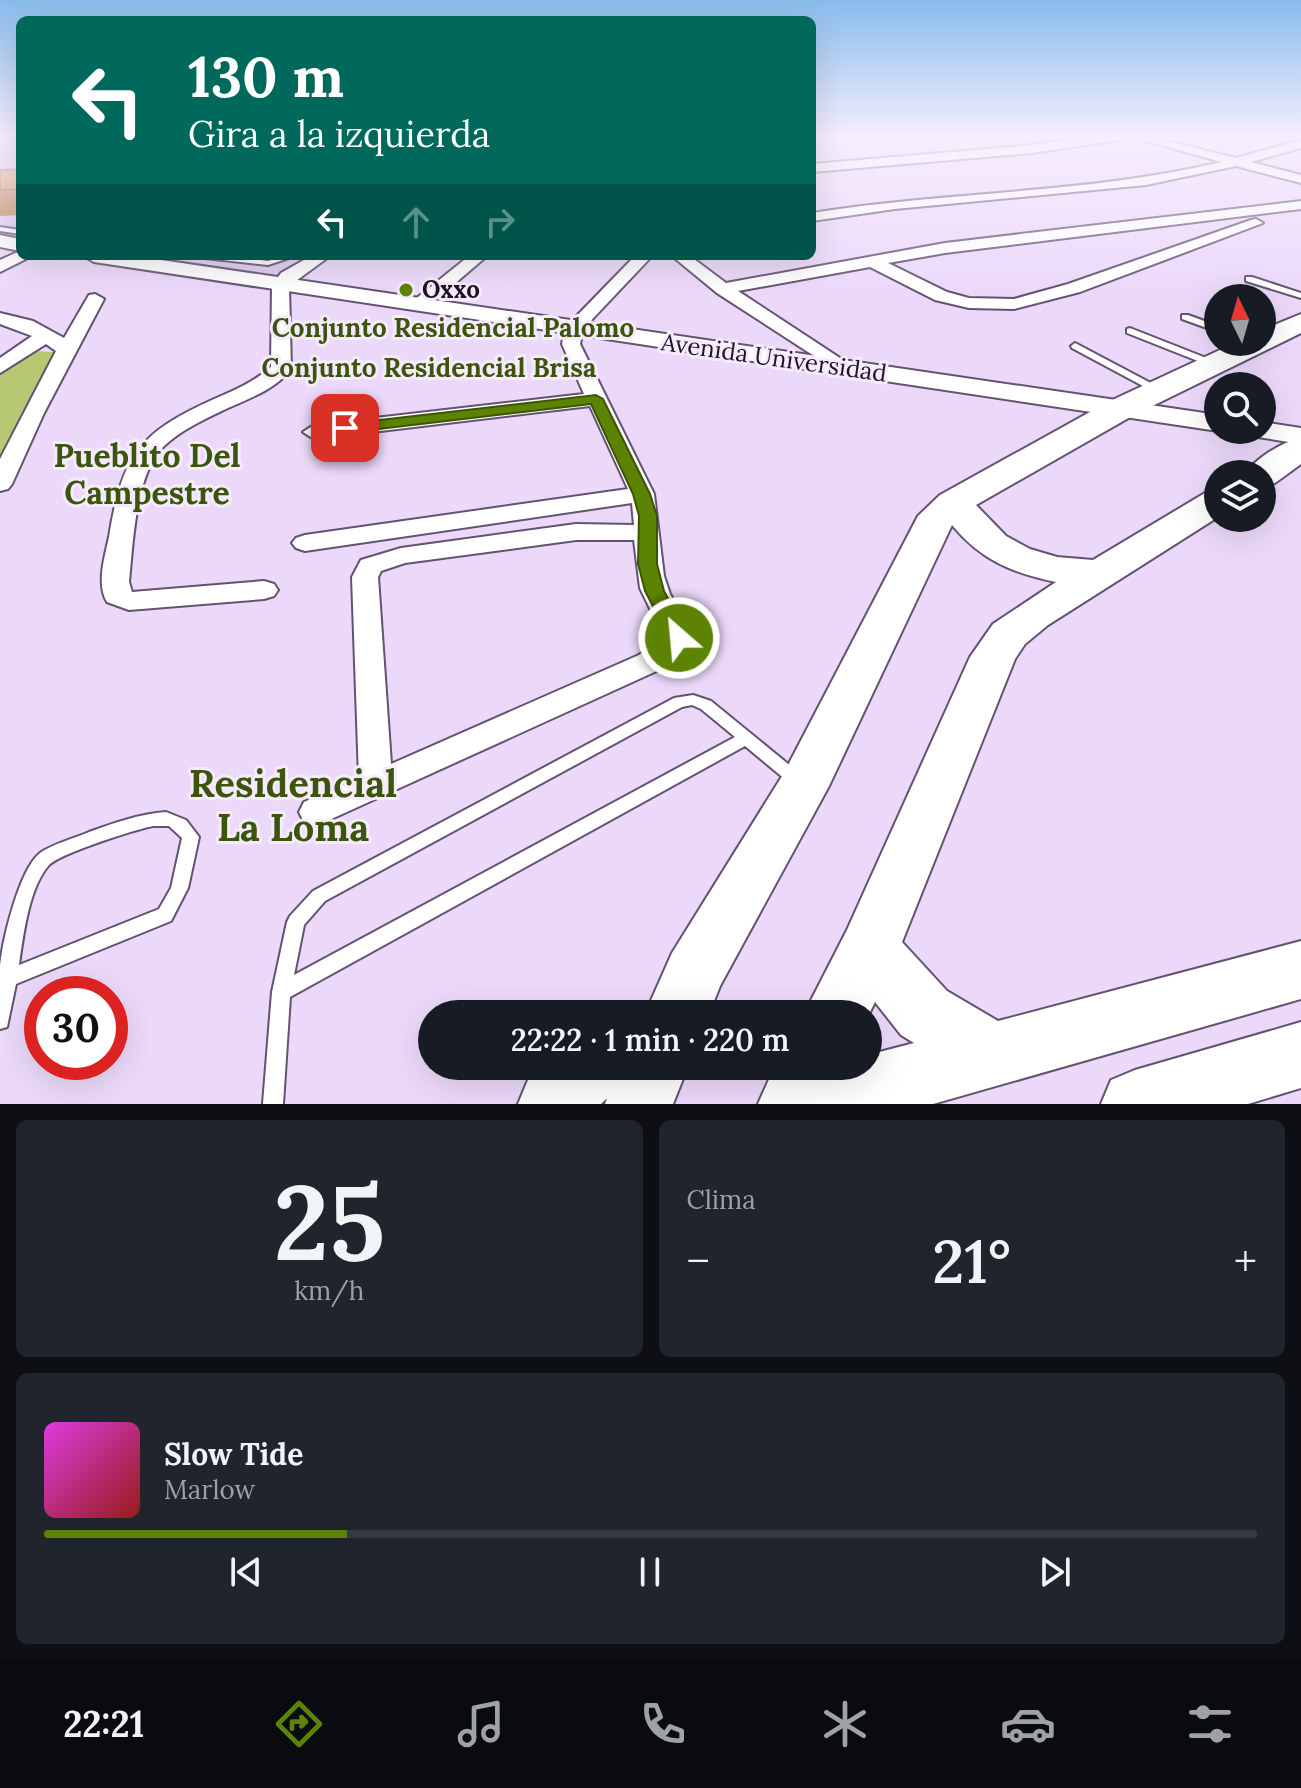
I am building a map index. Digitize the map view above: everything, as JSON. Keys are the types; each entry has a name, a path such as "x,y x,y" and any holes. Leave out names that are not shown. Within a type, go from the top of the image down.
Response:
{"main road":[{"path":"674,1000 803,786 932,524 953,503 1140,400 1232,356"},
{"path":"1276,465 1301,448"},
{"path":"953,503 990,543 1005,553 1045,567 1099,573"},
{"path":"843,1000 869,949 993,657 1009,634 1033,615 1204,509"},
{"path":"869,949 924,1013 992,1054"},
{"path":"813,1104 1301,970"},
{"path":"1135,1104 1301,1055"},
{"path":"552,1104 577,1080"},
{"path":"639,1104 649,1080"},
{"path":"792,1104 804,1080"}],"street":[{"path":"816,216 1076,188"},
{"path":"723,289 945,248 1299,206"},
{"path":"871,261 941,296 969,303 1014,304 1074,288 1299,206"},
{"path":"1227,216 1251,225"},
{"name":"Avenida Universidad","path":"149,260 280,285 842,368 1140,400 1204,419"},
{"path":"264,590 129,601 117,596 115,582 135,475 143,457 174,427 267,381 281,369 280,285 287,277 315,260"},
{"path":"419,305 474,260"},
{"path":"316,812 650,662 675,645 679,638 678,631 655,591 647,564 648,516 642,494 571,344 574,328 640,260"},
{"path":"685,260 723,289 842,368"},
{"path":"0,484 33,413 95,299"},
{"path":"0,318 27,325 65,347 66,351"},
{"path":"0,367 44,336"},
{"path":"314,432 596,399"},
{"path":"1276,432 1301,436"},
{"path":"305,543 642,494"},
{"path":"376,786 365,577 370,566 401,556 576,532 647,533"}],"lane":[{"path":"245,260 268,263 278,260"},
{"path":"1249,279 1301,296"},
{"path":"1185,317 1204,324"},
{"path":"1130,331 1216,365"},
{"path":"1075,346 1140,400"},
{"path":"273,1104 281,992 296,922 319,896 679,702 693,700 706,705 803,786"},
{"path":"281,992 745,739"},
{"path":"0,1020 8,978 25,897 32,873 46,857 149,821 169,819 183,827 191,837 176,902 165,915 8,978"}],"shaded area":[{"path":"0,188 16,188 16,241 0,239"},
{"path":"134,260 313,260 278,283"}],"green space":[{"path":"34,351 54,352 0,466 0,372"}],"place":[{"name":"Oxxo","path":"406,290"}],"district":[{"name":"Conjunto Residencial Palomo","path":"453,328"},
{"name":"Conjunto Residencial Brisa","path":"429,368"},
{"name":"Pueblito Del Campestre","path":"147,474"},
{"name":"Residencial La Loma","path":"293,806"}],"route":[{"path":"345,428 596,399 642,494 648,516 647,564 655,591 679,638"}]}
